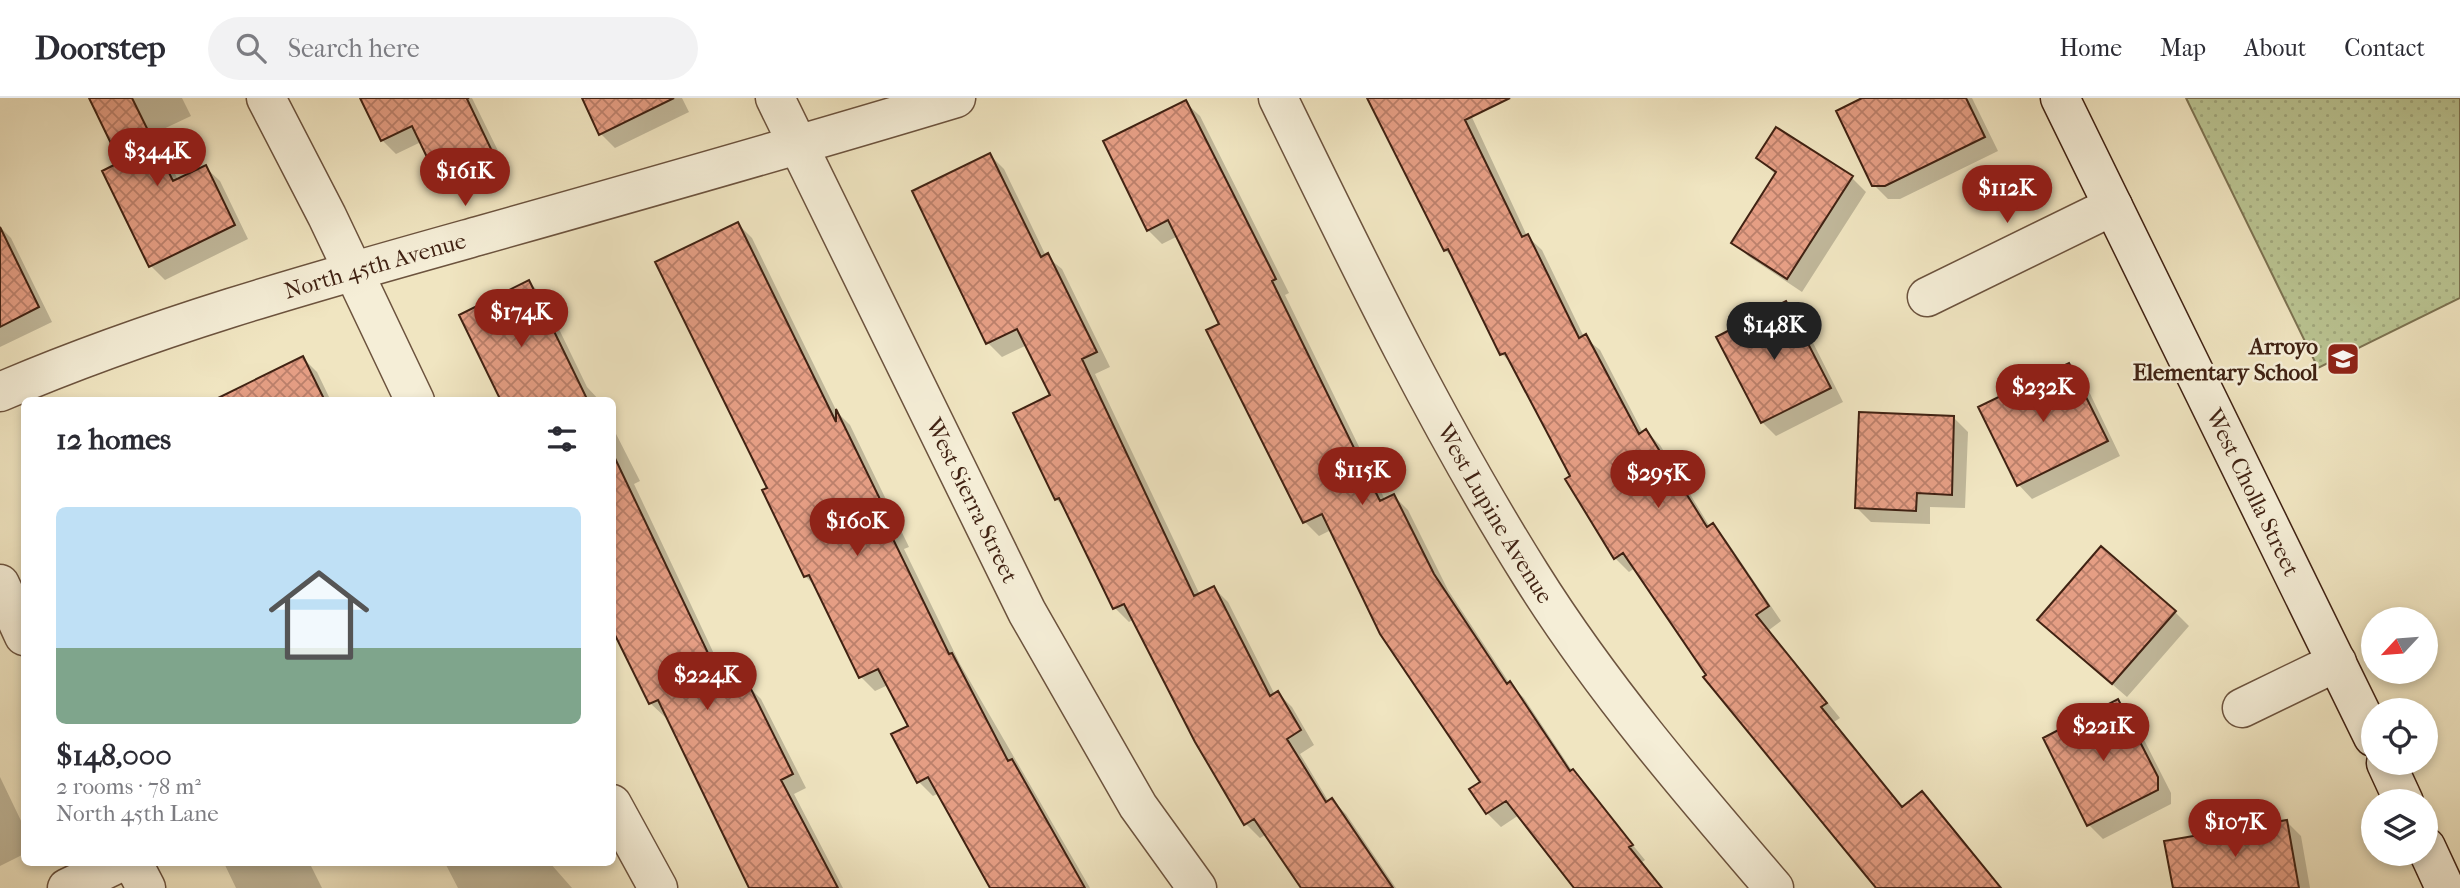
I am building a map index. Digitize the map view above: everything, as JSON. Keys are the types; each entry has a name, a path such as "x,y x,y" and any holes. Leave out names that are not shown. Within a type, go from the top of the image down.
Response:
{"street":[{"path":"266,98 413,397"},
{"name":"West Sierra Street","path":"775,98 1027,612 1138,806 1197,888"},
{"name":"North 45th Avenue","path":"0,392 92,353 353,271 799,146 956,98"},
{"name":"West Lupine Avenue","path":"1278,98 1451,443 1532,577 1666,762 1774,888"},
{"name":"West Cholla Street","path":"2060,98 2361,712"},
{"path":"1927,297 2113,206"},
{"path":"0,584 21,630"},
{"path":"2242,708 2337,662"},
{"path":"616,811 658,888"},
{"path":"67,888 113,866"},
{"path":"135,866 146,888"},
{"path":"2435,866 2445,888"}],"green space":[{"path":"2186,98 2460,98 2460,298 2318,368"}],"building":[{"path":"89,98 132,98 173,181 206,165 235,225 149,267 102,171 120,162"},
{"path":"360,98 469,98 467,99 492,151 437,178 412,126 381,141"},
{"path":"582,98 674,98 599,135"},
{"path":"1367,98 1510,98 1465,120 1522,237 1528,234 1579,338 1586,334 1639,434 1646,429 1707,527 1713,523 1769,606 1756,615 1827,703 1821,707 1902,807 1922,791 2001,888 1876,888 1703,677 1706,675 1623,553 1614,559 1565,479 1570,476 1505,353 1500,355 1448,249 1444,251"},
{"path":"1862,98 1966,98 1985,137 1885,186 1872,186 1836,111"},
{"path":"1186,100 1276,279 1272,281 1380,501 1394,494 1434,574 1507,684 1510,681 1570,771 1573,769 1633,845 1629,847 1662,888 1574,888 1506,801 1486,814 1469,789 1480,782 1380,634 1322,514 1303,523 1206,330 1219,324 1168,220 1147,231 1103,141"},
{"path":"1776,127 1853,176 1787,279 1731,243 1776,172 1756,158"},
{"path":"990,153 1041,257 1048,253 1097,352 1082,359 1194,596 1214,586 1270,696 1278,691 1301,730 1287,739 1326,802 1332,798 1393,888 1301,888 1254,819 1244,825 1195,742 1124,604 1113,609 1059,498 1055,500 1013,413 1050,395 1017,329 986,344 912,191"},
{"path":"738,222 836,422 836,409 896,532 891,535 949,654 952,653 1008,761 1012,759 1085,888 990,888 928,777 917,783 891,734 908,726 878,669 859,678 809,575 804,577 762,490 767,488 655,262"},
{"path":"0,227 39,307 0,327"},
{"path":"529,280 586,397 499,397 459,315"},
{"path":"1786,301 1831,388 1761,423 1716,337"},
{"path":"303,356 323,397 220,397"},
{"path":"2069,363 2108,441 2017,486 1978,407"},
{"path":"1859,412 1954,416 1952,495 1917,493 1916,511 1855,508"},
{"path":"616,460 727,693 748,683 793,774 781,780 838,888 749,888 658,700 649,704 616,637"},
{"path":"2101,546 2176,611 2112,684 2037,620"},
{"path":"2118,699 2158,777 2158,790 2087,826 2043,738"},
{"path":"2287,820 2299,888 2173,888 2164,841"}],"place":[{"name":"Arroyo Elementary School","path":"2343,359"}]}
